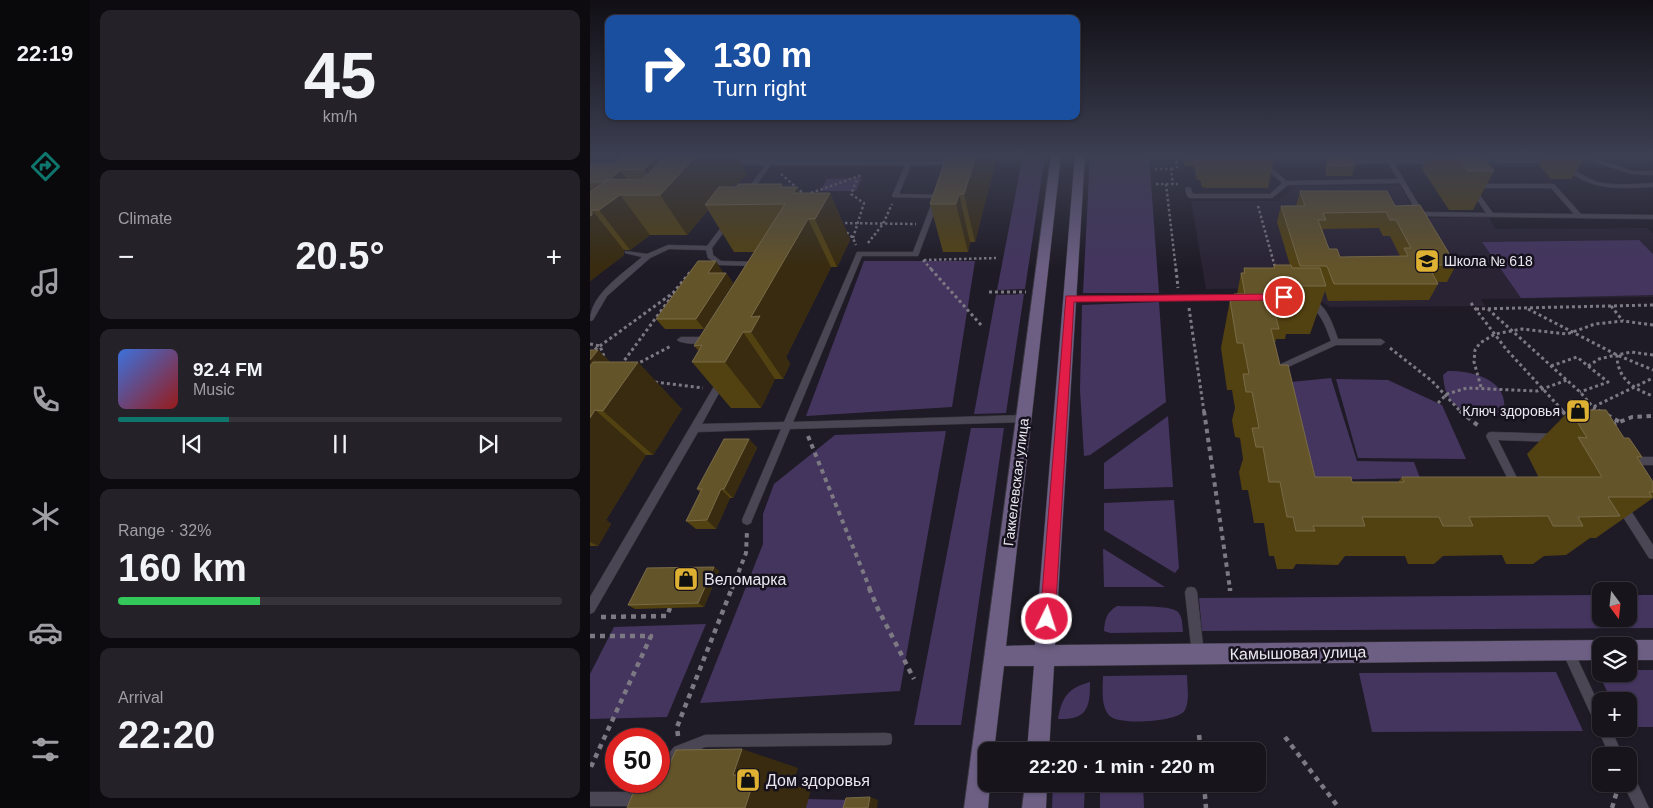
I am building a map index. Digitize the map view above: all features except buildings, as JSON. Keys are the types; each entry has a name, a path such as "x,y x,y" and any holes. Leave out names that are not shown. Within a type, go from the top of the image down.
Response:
{"main road":[{"name":"Гаккелевская улица","path":"976,808 1051,193"},
{"path":"1039,742 1077,193"},
{"name":"Камышовая улица","path":"994,656 1592,650"},
{"path":"1637,650 1653,650"},
{"path":"1034,808 1035,792"}],"lane":[{"path":"743,201 749,193"},
{"path":"896,193 895,196 930,193"},
{"path":"747,520 860,254 916,254 938,193"},
{"path":"1189,193 1190,196 1272,196 1276,193"},
{"path":"1409,193 1421,214 1580,217 1653,216"},
{"path":"1476,193 1491,215"},
{"path":"1559,193 1580,217"},
{"path":"732,216 710,248 710,256 719,263 767,264"},
{"path":"590,318 604,294 648,256 668,247 710,248"},
{"path":"627,252 648,256"},
{"path":"1299,297 1321,308 1326,316 1335,342"},
{"path":"1070,299 1254,298"},
{"path":"681,340 718,340"},
{"path":"1288,385 1284,366 1335,342 1381,342"},
{"path":"590,608 726,372"},
{"path":"695,428 1024,419"},
{"path":"1507,489 1517,489 1491,436 1553,436 1562,440"},
{"path":"1619,460 1653,461"},
{"path":"1618,499 1653,554"},
{"path":"1192,592 1198,654"},
{"path":"1568,651 1592,703"},
{"path":"670,763 680,752 705,740 886,739"},
{"path":"1634,792 1642,808"},
{"path":"590,799 645,804"}],"path":[{"path":"796,198 813,193"},
{"path":"852,193 864,203 853,238"},
{"path":"1167,193 1178,292 1172,292"},
{"path":"895,196 883,224 860,254 853,238 837,224 858,224 883,224 927,224"},
{"path":"1256,196 1276,271"},
{"path":"618,370 674,293 710,248"},
{"path":"982,326 923,260 996,258"},
{"path":"989,292 1039,292"},
{"path":"590,353 674,293"},
{"path":"1471,303 1571,423"},
{"path":"1188,304 1230,591"},
{"path":"1476,309 1653,305"},
{"path":"1611,306 1623,321"},
{"path":"1526,308 1617,355 1653,370"},
{"path":"1488,309 1580,392 1593,407 1620,422"},
{"path":"1481,387 1474,362 1475,350 1480,344 1495,334 1522,329 1567,334 1594,324 1623,321 1653,325"},
{"path":"629,368 681,340"},
{"path":"1381,342 1432,381 1465,416 1491,436"},
{"path":"590,344 600,346"},
{"path":"600,346 606,362"},
{"path":"1588,366 1599,359 1631,352 1653,355"},
{"path":"1617,355 1617,368 1621,376 1634,387 1653,396"},
{"path":"1551,366 1577,357 1608,382 1580,392"},
{"path":"1593,407 1653,378"},
{"path":"1438,403 1447,394 1467,388 1481,387 1526,391 1543,389 1567,380"},
{"path":"650,382 717,389"},
{"path":"1593,407 1593,415"},
{"path":"1611,425 1632,417 1653,416"},
{"path":"804,426 878,609 914,679"},
{"path":"680,752 677,728 746,553 747,520"},
{"path":"600,617 667,616 670,608"},
{"path":"590,636 651,636 590,769"},
{"path":"1199,735 1200,742"},
{"path":"1285,737 1339,808"},
{"path":"1205,792 1206,808"},
{"path":"1612,808 1617,792"}],"shaded area":[{"path":"1016,193 1039,193 1025,289 997,290"},
{"path":"1088,193 1152,193 1159,293 1083,293"},
{"name":"Школа № 618","path":"1288,193 1403,193 1418,218 1488,217 1496,229 1647,228 1653,233 1653,297 1481,299 1485,306 1330,307 1299,288 1206,289 1191,201 1278,201"},
{"path":"1639,240 1653,254 1653,295 1521,298 1482,242"},
{"path":"864,261 975,261 952,407 806,416"},
{"path":"1024,294 1006,413 974,414 996,295"},
{"path":"1159,302 1166,402 1090,455 1084,456 1080,390 1082,305"},
{"path":"1448,371 1478,375 1487,379 1501,392 1504,401 1504,412 1498,415 1484,416 1469,413 1457,406 1452,402 1445,389 1443,375"},
{"path":"1331,378 1357,461 1414,462 1420,478 1316,480 1291,382"},
{"path":"1336,379 1388,380 1442,405 1466,459 1358,458"},
{"path":"1168,416 1173,487 1104,489 1104,463"},
{"path":"971,428 1004,428 961,725 914,725"},
{"path":"946,431 900,691 700,703 763,544 763,514 774,484 835,435"},
{"path":"1174,500 1179,568 1175,573 1104,530 1104,503"},
{"path":"1104,549 1165,587 1104,587"},
{"path":"1592,595 1592,628 1638,628 1638,595 1653,595 1653,628 1202,631 1199,598"},
{"path":"1117,606 1173,609 1181,617 1183,632 1110,633 1104,631 1110,611"},
{"path":"706,624 667,717 590,719 590,674 614,627"},
{"path":"1637,670 1653,670 1653,727 1637,727 1637,692 1608,692 1602,682 1637,682"},
{"path":"1556,672 1583,731 1372,732 1359,673"},
{"path":"1187,675 1187,702 1185,710 1181,714 1162,720 1126,721 1111,717 1105,709 1103,676"},
{"path":"1090,682 1088,705 1085,710 1076,717 1058,719 1067,694 1076,687"},
{"path":"1053,792 1085,792 1084,808 1052,808"},
{"path":"1100,792 1143,792 1144,808 1100,808"},
{"path":"806,799 849,800 847,808 804,808"}],"place":[{"name":"Школа № 618","path":"1427,261"},
{"name":"Ключ здоровья","path":"1578,411"},
{"name":"Веломарка","path":"686,579"},
{"name":"Дом здоровья","path":"748,780"}],"route":[{"path":"1047,619 1070,299 1284,297"}]}
